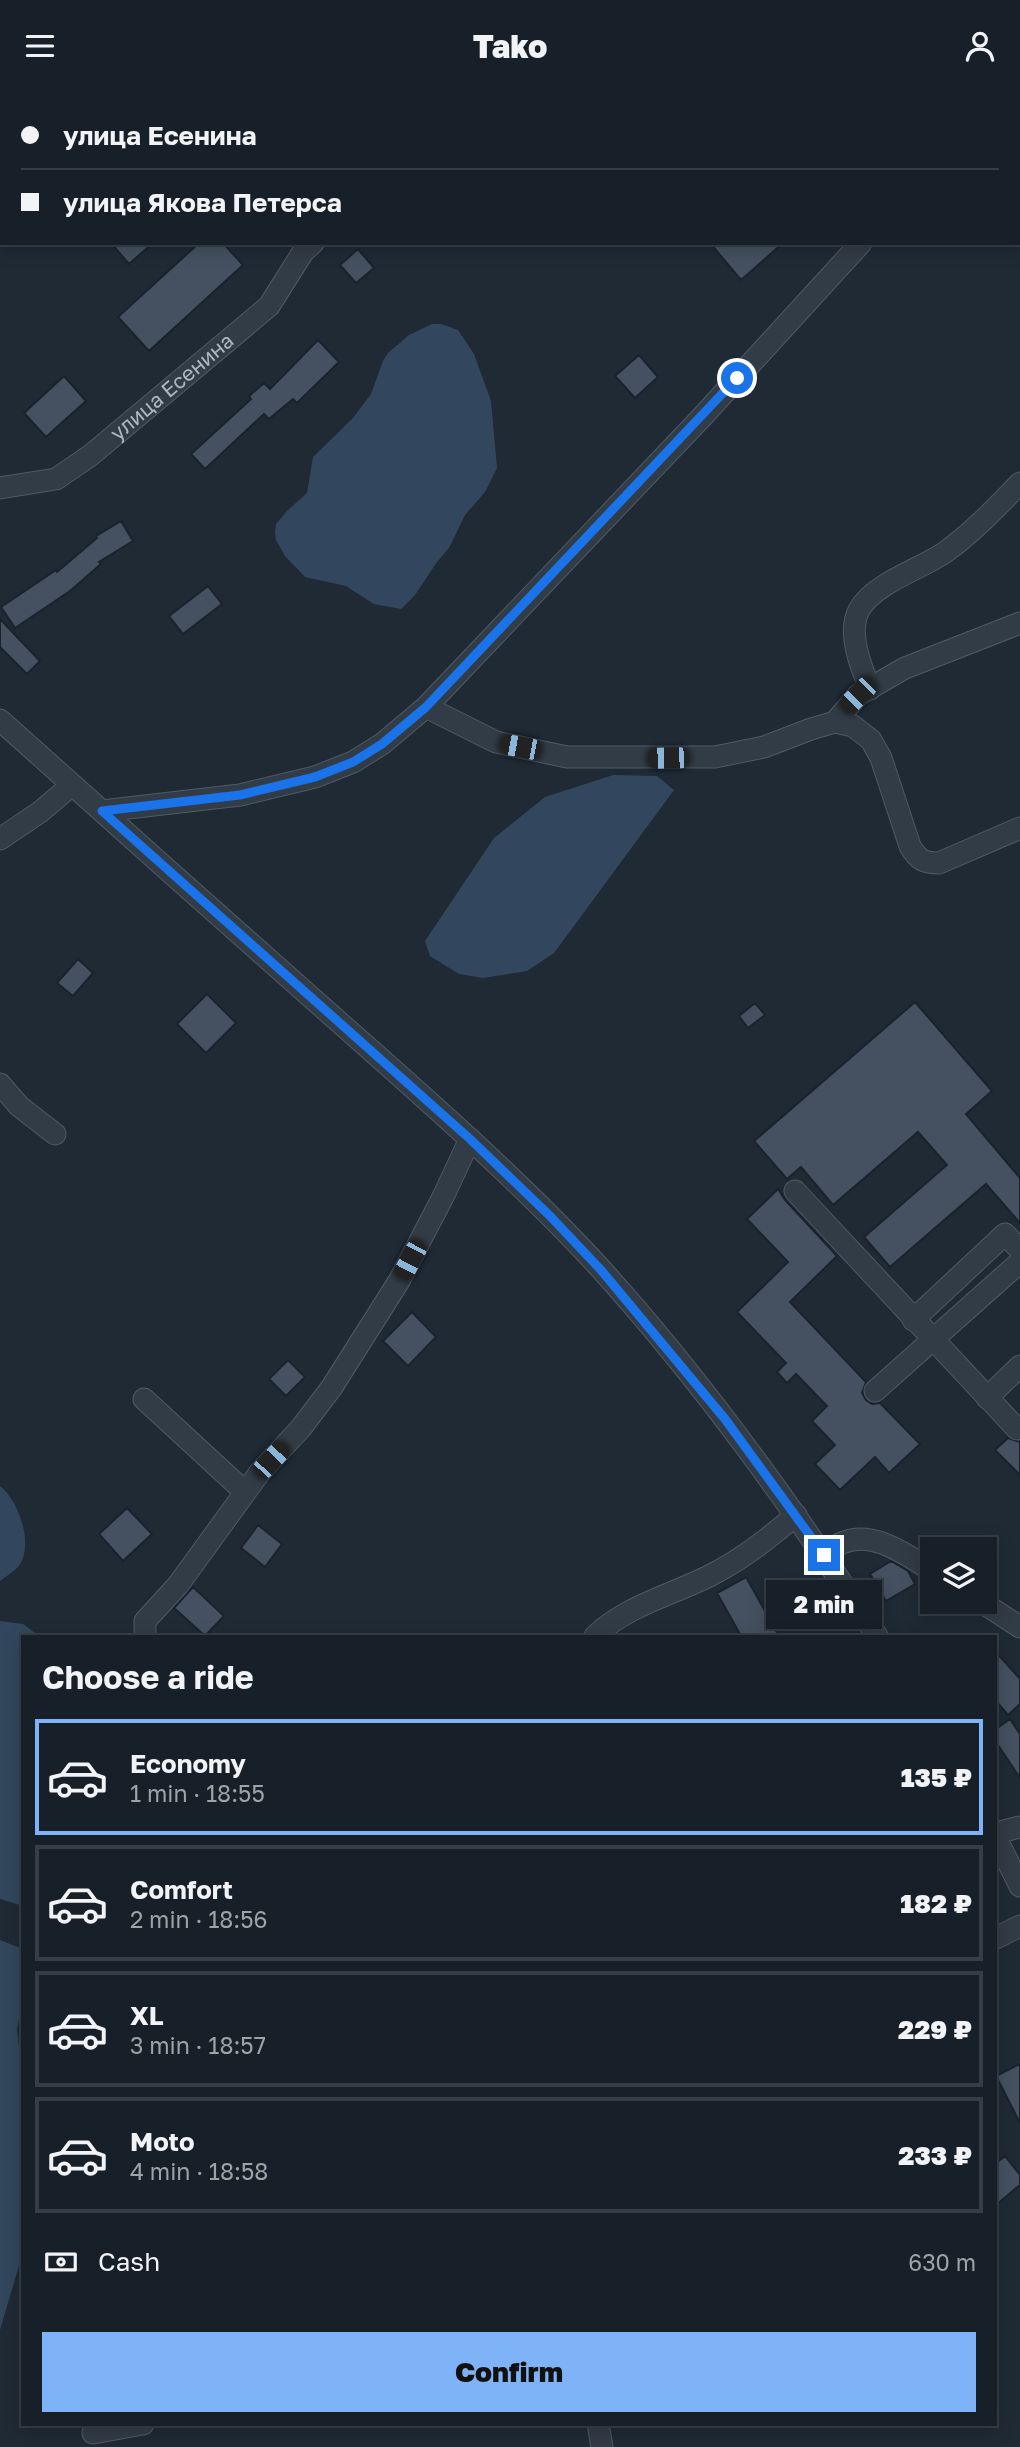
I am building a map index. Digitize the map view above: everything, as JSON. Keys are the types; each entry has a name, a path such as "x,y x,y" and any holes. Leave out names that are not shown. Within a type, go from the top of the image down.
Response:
{"street":[{"name":"улица Есенина","path":"0,488 56,479 91,455 269,306 303,252 311,245"},
{"path":"102,811 240,795 315,777 353,762 382,744 426,707 702,417 859,245"},
{"path":"870,689 859,660 855,637 859,611 875,593 943,553 990,515 1020,483"},
{"path":"835,722 858,695 905,667 1020,623"},
{"path":"426,707 496,743 567,757 715,757 764,747 835,722 853,726 871,740 881,758 916,858 927,863 939,863 1020,828"},
{"path":"0,720 470,1139 524,1190 601,1270 725,1419 796,1514 876,1635"},
{"path":"0,839 40,812 72,785"},
{"path":"0,1084 19,1106 55,1134"},
{"path":"145,1635 145,1621 178,1585 260,1472 301,1428 339,1375 399,1281 470,1139"},
{"path":"795,1191 1017,1429"},
{"path":"913,1319 1005,1234 1020,1250"},
{"path":"875,1391 1020,1262"},
{"path":"987,1398 1020,1366"},
{"path":"144,1399 245,1492"},
{"path":"596,1635 628,1611 712,1575 747,1554 796,1514"},
{"path":"824,1555 843,1542 864,1539 892,1546 920,1563"},
{"path":"997,1612 1020,1627"},
{"path":"997,1836 1020,1827"},
{"path":"997,1838 1020,1886"},
{"path":"997,1938 1020,1926"},
{"path":"93,2434 134,2426"},
{"path":"598,2426 602,2447"}],"water":[{"path":"432,324 458,330 474,354 491,401 497,468 485,492 465,515 449,548 415,595 401,609 374,604 346,586 305,577 285,556 276,540 275,532 276,524 307,493 313,457 353,418 371,394 388,353 409,335"},
{"path":"613,775 657,776 674,790 554,953 527,971 483,978 459,974 430,956 425,941 494,838 545,797"},
{"path":"0,1486 19,1513 25,1548 18,1567 0,1581"},
{"path":"0,1621 23,1624 38,1635 21,1635 21,1905 0,1899"},
{"path":"0,1940 21,1948 21,2010 17,2029 21,2064 21,2259 0,2330"}],"building":[{"path":"113,245 151,245 129,264"},
{"path":"197,245 225,245 243,265 149,351 118,317"},
{"path":"712,245 781,245 741,280"},
{"path":"358,249 374,268 356,283 340,265"},
{"path":"318,340 339,362 297,403 293,399 269,419 264,414 205,469 191,454 251,399 249,396 264,383 270,389"},
{"path":"639,355 658,377 635,398 615,376"},
{"path":"64,376 86,401 46,437 24,413"},
{"path":"121,521 133,541 99,562 101,564 70,591 15,628 1,607 56,570 57,572 97,538 96,536"},
{"path":"208,586 222,604 183,634 169,616"},
{"path":"0,619 40,661 27,674 0,647"},
{"path":"78,959 93,973 73,996 57,983"},
{"path":"207,994 236,1023 206,1053 177,1024"},
{"path":"915,1002 992,1091 966,1114 1020,1178 1020,1223 986,1184 890,1267 864,1237 947,1165 918,1132 833,1205 801,1167 787,1179 754,1141"},
{"path":"755,1003 765,1015 748,1028 739,1016"},
{"path":"778,1189 837,1256 790,1302 866,1382 862,1393 866,1400 872,1404 880,1403 920,1444 889,1473 875,1457 840,1490 815,1464 835,1445 812,1421 827,1406 796,1374 787,1383 777,1372 786,1363 737,1312 788,1262 747,1219"},
{"path":"412,1312 436,1337 408,1366 383,1341"},
{"path":"288,1360 305,1377 286,1396 269,1379"},
{"path":"1008,1438 1020,1442 1020,1475 995,1450"},
{"path":"127,1508 152,1534 123,1561 99,1534"},
{"path":"258,1525 282,1544 265,1567 241,1548"},
{"path":"891,1561 908,1571 915,1584 886,1601 870,1574"},
{"path":"746,1577 778,1635 740,1635 717,1593"},
{"path":"193,1587 224,1616 204,1635 174,1608"},
{"path":"997,1653 1020,1679 1020,1704 1008,1715 997,1702"},
{"path":"1010,1719 1020,1734 1020,1778 997,1744 997,1728"},
{"path":"1020,2064 1020,2123 997,2078 997,2076"},
{"path":"1005,2156 1020,2175 1020,2185 997,2204 997,2162"}],"route":[{"path":"737,378 426,707 382,744 353,762 315,777 240,795 102,811 470,1139 551,1217 601,1270 725,1419 824,1555"}]}
